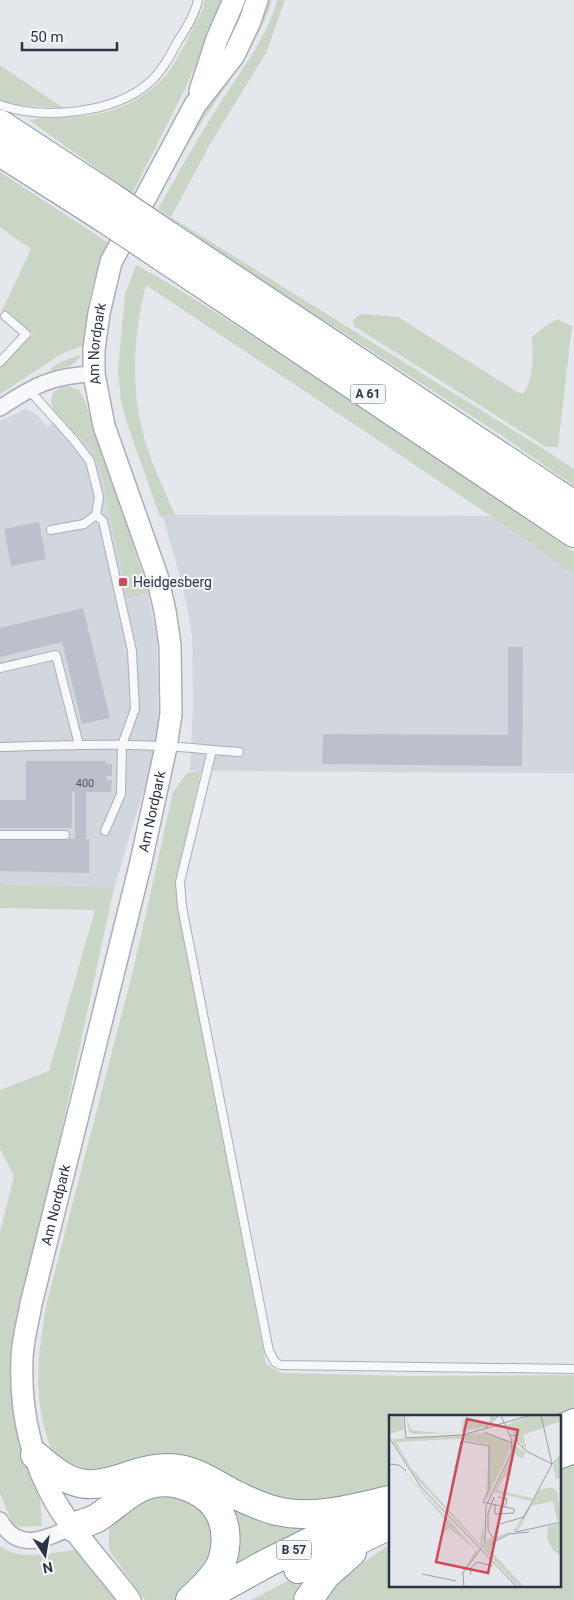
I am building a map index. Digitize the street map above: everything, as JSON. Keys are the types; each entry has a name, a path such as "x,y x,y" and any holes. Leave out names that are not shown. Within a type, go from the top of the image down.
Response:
{"highway":[{"name":"A 61","path":"0,124 109,208 574,533"},
{"name":"A 61","path":"0,152 109,208"},
{"name":"A 61","path":"165,246 574,504"},
{"path":"562,1428 574,1423"},
{"path":"562,1453 574,1449"},
{"path":"35,1455 65,1479 84,1485 101,1484 148,1469 180,1468 196,1474 261,1507 279,1512 301,1514 340,1511 389,1501"},
{"path":"72,1527 134,1474"},
{"path":"72,1527 92,1521 138,1488 155,1483 173,1482 196,1491 210,1501 220,1514 226,1545 220,1566 215,1574 190,1600"},
{"name":"B 57","path":"200,1600 267,1563 389,1502"},
{"name":"B 57","path":"239,1600 271,1582 389,1526"},
{"path":"308,1600 326,1575 342,1560 389,1527"}],"street":[{"name":"Am Nordpark","path":"130,1600 72,1527 56,1502 35,1455 25,1421 22,1358 30,1304 140,866 166,747 171,714 170,645 165,611 157,576 104,426 94,374 94,349 99,313 111,262 195,105 217,40 234,0"},
{"name":"Am Nordpark","path":"195,105 234,55 250,21 257,0"},
{"path":"0,408 44,382 64,376 94,374"},
{"path":"0,1520 9,1534 19,1540 36,1540 55,1535 72,1527"}],"lane":[{"path":"0,105 11,109 61,112 92,109 122,100 150,82 162,69 185,30 198,0"},
{"path":"0,362 26,334 4,316"},
{"path":"29,390 90,461 99,496 96,515 84,524 51,530"},
{"path":"96,515 104,521 132,651 136,709 122,745 121,794 105,831"},
{"path":"0,668 56,655 78,745"},
{"path":"0,747 122,745 185,747 239,752"},
{"path":"212,750 180,882 182,907 265,1332 272,1357 280,1365 574,1369"},
{"path":"0,835 65,835"}],"shaded area":[{"path":"84,399 104,462 122,509 148,593 157,640 158,723 151,766 114,888 0,884 0,421 26,409 36,414 48,427"},
{"path":"175,515 491,516 574,575 574,773 190,771 193,703 192,635 183,587 163,517"}],"green space":[{"path":"205,0 225,0 185,89 132,194 29,120 97,114 124,106 150,90 170,70 203,9"},
{"path":"268,0 272,0 259,33 241,64 201,123 155,203 152,200 187,136 261,20"},
{"path":"277,0 285,0 266,53 209,146 171,217 574,469 574,486 498,433 221,254 158,209 207,124 255,50 273,13"},
{"path":"0,65 63,108 17,105 0,101"},
{"path":"0,172 110,244 94,280 88,306 83,346 63,353 0,394 0,367 33,334 2,311 31,249 0,227"},
{"path":"136,265 249,334 446,464 574,552 574,575 491,516 146,285 138,324 135,382 140,421 148,450 175,515 160,517 121,401 118,369 125,295"},
{"path":"361,314 398,317 519,393 524,393 530,380 533,358 532,337 557,319 572,326 558,447 546,447 354,326 353,320"},
{"path":"79,355 80,357 72,365 52,371 51,368 60,362"},
{"path":"69,386 79,390 84,399 122,509 148,593 127,598 102,474 90,448 54,411 52,406 53,394 59,389"},
{"path":"201,771 181,859 178,904 266,1364 281,1373 410,1376 574,1375 574,1415 389,1415 389,1488 316,1507 93,1476 55,1458 42,1419 38,1381 47,1302 133,971 173,792 187,773"},
{"path":"0,884 114,888 26,1295 42,1526 14,1527 0,1493 0,1232 14,1176 0,1149 0,1090 49,1071 95,910 0,908"},
{"path":"574,1462 574,1600 324,1600 339,1580 389,1545 389,1588 562,1588 562,1467"},
{"path":"204,1485 321,1523 217,1582 226,1560"},
{"path":"145,1490 200,1500 220,1546 177,1600 145,1600 109,1550 109,1517"},
{"path":"0,1546 8,1551 26,1555 76,1550 115,1600 0,1600"},
{"path":"326,1561 297,1600 251,1600"}],"building":[{"path":"39,522 46,559 11,566 4,529"},
{"path":"83,608 110,718 82,724 62,642 0,657 0,628"},
{"path":"508,647 523,647 522,766 322,764 323,734 508,735"},
{"path":"26,761 106,761 106,764 112,764 112,776 106,776 106,780 112,780 111,792 86,792 86,839 89,839 89,873 0,871 0,838 75,839 75,792 72,791 72,828 0,828 0,800 26,800"}],"place":[{"name":"Heidgesberg","path":"123,582"}]}
